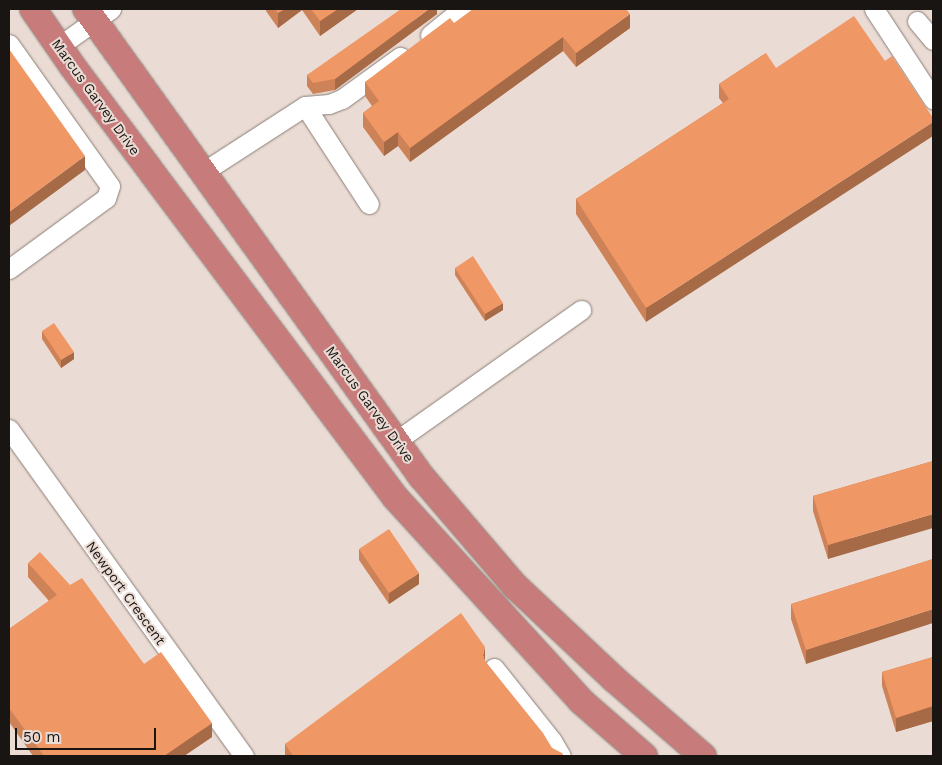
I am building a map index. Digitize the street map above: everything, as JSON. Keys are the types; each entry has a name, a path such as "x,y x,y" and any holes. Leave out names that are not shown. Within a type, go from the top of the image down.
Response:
{"highway":[{"name":"Marcus Garvey Drive","path":"33,9 395,497 581,700 644,756"},
{"name":"Marcus Garvey Drive","path":"97,13 203,172 421,476 515,586 614,679 702,756"}],"street":[{"path":"203,172 305,106 329,104 342,99 462,9"},
{"path":"874,9 933,99"},
{"path":"59,46 97,13"},
{"path":"917,20 933,40"},
{"path":"9,44 110,186 106,198 9,269"},
{"path":"305,106 369,204"},
{"path":"396,441 581,310"},
{"name":"Newport Crescent","path":"9,429 244,756"},
{"path":"494,668 552,741 561,756"}],"building":[{"path":"275,9 285,9 278,13"},
{"path":"311,9 338,9 320,21"},
{"path":"401,9 429,9 335,79 313,83 307,75"},
{"path":"473,9 626,9 630,14 576,53 563,37 410,148 398,132 384,142 363,113 379,101 365,82 450,18 454,23"},
{"path":"854,16 885,61 892,56 933,118 933,122 646,308 576,199 729,99 719,84 766,53 776,68"},
{"path":"9,49 85,156 9,212"},
{"path":"473,256 503,303 485,314 455,268"},
{"path":"54,323 74,352 61,360 42,331"},
{"path":"933,461 933,514 828,545 813,496"},
{"path":"389,529 419,573 389,593 359,549"},
{"path":"40,552 70,585 82,578 144,664 161,652 212,723 164,756 44,756 9,708 9,629 57,595 28,563"},
{"path":"933,559 933,609 806,650 791,604"},
{"path":"461,613 485,647 483,655 485,661 543,733 552,748 564,756 293,756 285,744"},
{"path":"933,657 933,706 896,718 882,672"}]}
